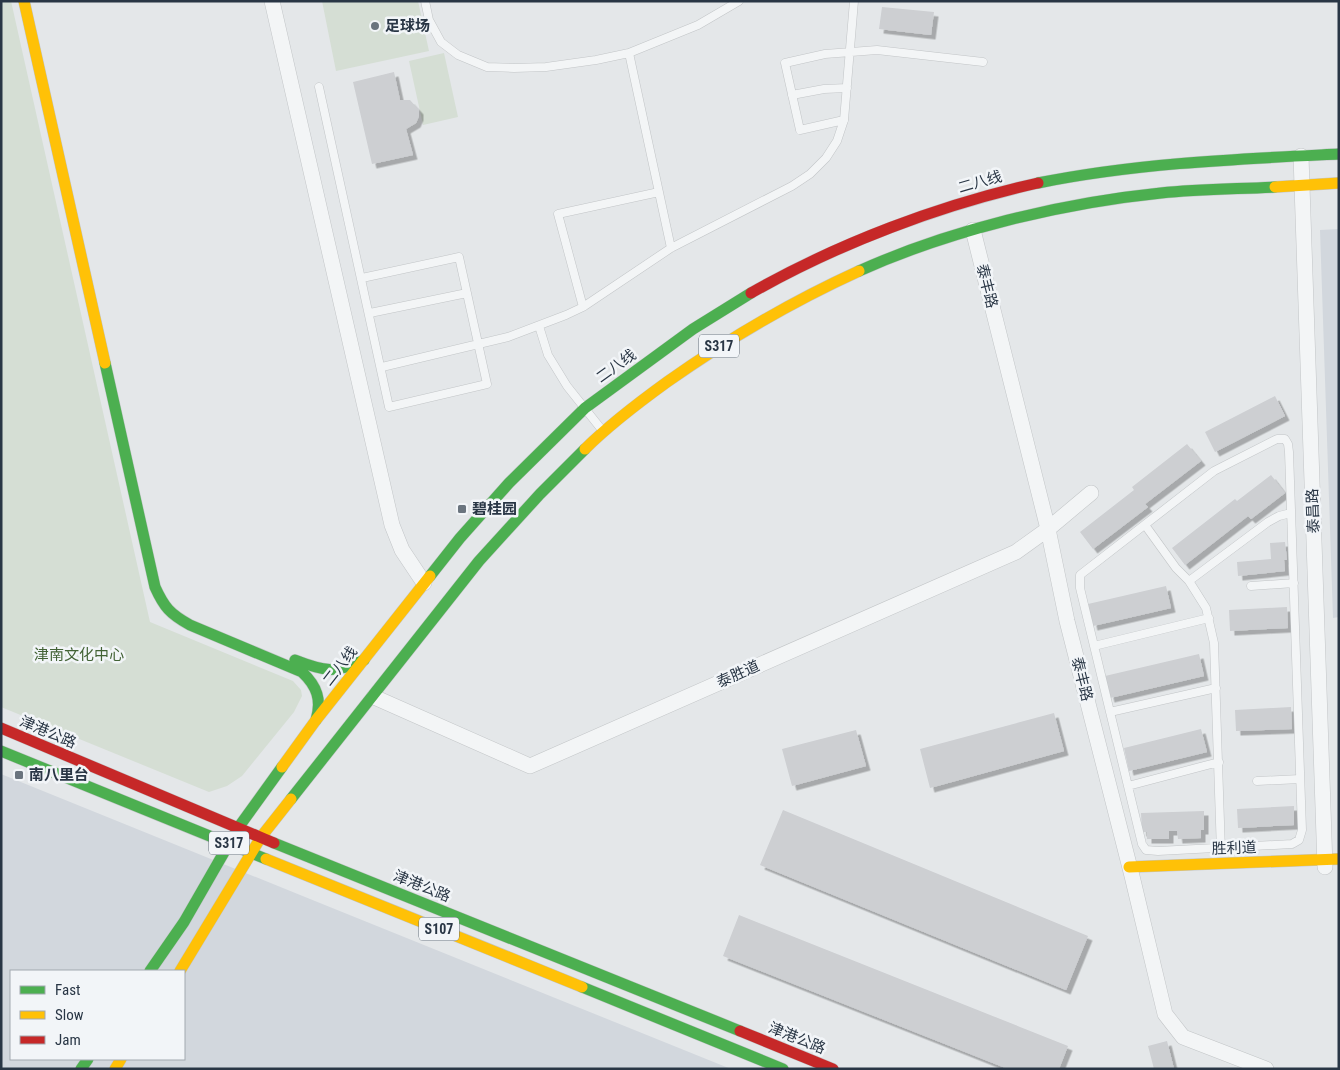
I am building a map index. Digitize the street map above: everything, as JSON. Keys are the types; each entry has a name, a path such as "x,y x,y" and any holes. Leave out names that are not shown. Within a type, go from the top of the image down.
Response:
{"main road":[{"path":"24,1 158,596 170,612 190,626 302,672 311,679 319,694 320,711 316,720 295,740 241,805"},
{"path":"34,1 114,367 164,586 168,596 190,618 317,669 338,671 364,660"},
{"name":"二八线","path":"151,970 184,922 233,835 316,720 460,538 509,483 585,408 607,390 693,329 753,292 810,263 909,220 1000,192 1040,182 1146,166 1339,154"},
{"name":"S317","path":"181,970 252,852 258,836 277,816 374,697 479,561 540,494 603,431 624,413 705,355 778,311 868,267 973,230 1043,212 1107,200 1160,194 1339,184"},
{"name":"津港公路","path":"1,728 195,810 233,835 252,852 783,1069"},
{"path":"1,751 94,789 134,797 233,835"},
{"path":"195,810 227,811"},
{"name":"津港公路","path":"233,835 258,836 833,1069"},
{"name":"胜利道","path":"1131,871 1332,863"}],"street":[{"path":"272,1 392,525 402,550 424,583"},
{"name":"泰昌路","path":"1300,156 1332,863"},
{"name":"泰丰路","path":"973,230 1048,529 1066,621 1131,871 1165,1014 1183,1037 1266,1069"},
{"name":"泰胜道","path":"374,697 530,766 1016,552 1048,529 1091,493"}],"lane":[{"path":"425,1 428,20 441,42 458,55 488,67 514,68 546,67 629,54 698,25 740,1"},
{"path":"382,367 508,337 539,326 583,306 671,248 792,186 810,174 826,158 838,141 844,120 854,1"},
{"path":"844,120 800,130 785,63 826,54 876,50 983,62"},
{"path":"629,54 671,248"},
{"path":"319,87 382,367 389,407 487,384 459,258 362,278"},
{"path":"792,95 824,88 847,88"},
{"path":"583,306 558,214 659,192"},
{"path":"370,313 467,293"},
{"path":"539,326 548,355 567,386 603,431"},
{"path":"1285,439 1288,444 1292,513 1302,830 1299,840 1292,844 1146,850 1142,844 1080,588 1080,575 1214,471 1278,440 1285,439"},
{"path":"1189,581 1268,522 1279,516 1292,513"},
{"path":"1145,525 1176,568 1189,581 1206,608 1209,618 1214,643 1221,867"},
{"path":"1251,586 1294,583"},
{"path":"1094,646 1209,618"},
{"path":"1110,712 1216,688"},
{"path":"1128,786 1219,762"},
{"path":"1256,781 1300,779"}],"shaded area":[{"path":"1339,229 1339,617 1333,618 1320,230"},
{"path":"1,774 731,1069 1,1069"}],"green space":[{"name":"津南文化中心","path":"1,1 11,1 150,622 293,681 301,690 302,696 294,712 242,776 227,786 209,792 1,707"},
{"name":"足球场","path":"322,1 418,1 429,51 336,71"},
{"name":"足球场","path":"444,53 458,117 423,125 409,61"}],"building":[{"path":"882,7 934,12 931,35 879,29"},
{"path":"394,72 400,100 410,100 419,110 416,123 406,129 413,155 372,164 353,82"},
{"path":"1275,396 1285,416 1215,452 1205,432"},
{"path":"1187,444 1201,461 1145,504 1148,507 1093,549 1080,532 1134,490 1132,487"},
{"path":"1271,475 1285,493 1251,519 1248,516 1185,565 1172,548 1235,499 1237,501"},
{"path":"1285,542 1287,560 1284,560 1285,571 1238,576 1237,562 1271,559 1270,543"},
{"path":"1166,586 1171,608 1093,626 1088,604"},
{"path":"1287,607 1288,628 1230,631 1229,610"},
{"path":"1199,654 1204,676 1110,698 1105,676"},
{"path":"1291,707 1292,729 1236,731 1235,710"},
{"path":"1054,713 1064,751 930,788 920,749"},
{"path":"1201,729 1207,752 1129,771 1124,748"},
{"path":"856,730 866,766 792,786 782,749"},
{"path":"1294,806 1294,825 1238,828 1237,809"},
{"path":"783,810 1088,936 1066,990 760,865"},
{"path":"1204,811 1204,830 1201,830 1201,838 1178,839 1177,831 1169,831 1169,839 1147,839 1147,832 1142,832 1141,813"},
{"path":"739,915 1068,1046 1059,1069 1008,1069 723,956"},
{"path":"1167,1041 1174,1069 1154,1069 1148,1046"}],"traffic: fast":[{"path":"1038,183 1150,166 1339,154"},
{"path":"859,271 894,256 968,231 1046,211 1161,193 1275,187"},
{"path":"430,576 460,538 509,483 585,408 693,329 751,293"},
{"path":"105,363 155,587 161,600 177,617 190,625 302,672 315,688 317,694 318,713 316,720"},
{"path":"291,799 479,561 540,494 585,449"},
{"path":"295,660 322,669 337,669 364,660"},
{"path":"1,751 266,859"},
{"path":"151,970 184,922 238,828 282,767"},
{"path":"274,843 740,1031"},
{"path":"582,987 783,1069"},
{"path":"81,1069 87,1060"}],"traffic: slow":[{"path":"24,1 105,363"},
{"path":"1275,187 1339,183"},
{"path":"585,449 635,406 713,351 784,308 859,271"},
{"path":"282,767 316,720 430,576"},
{"path":"181,970 261,837 291,799"},
{"path":"266,859 582,987"},
{"path":"1129,867 1339,859"},
{"path":"115,1069 120,1060"}],"traffic: jam":[{"path":"751,293 819,258 927,214 964,202 1038,183"},
{"path":"1,728 274,843"},
{"path":"740,1031 833,1069"}],"place":[{"name":"足球场","path":"375,26"},
{"name":"碧桂园","path":"462,509"},
{"name":"南八里台","path":"19,775"}]}
